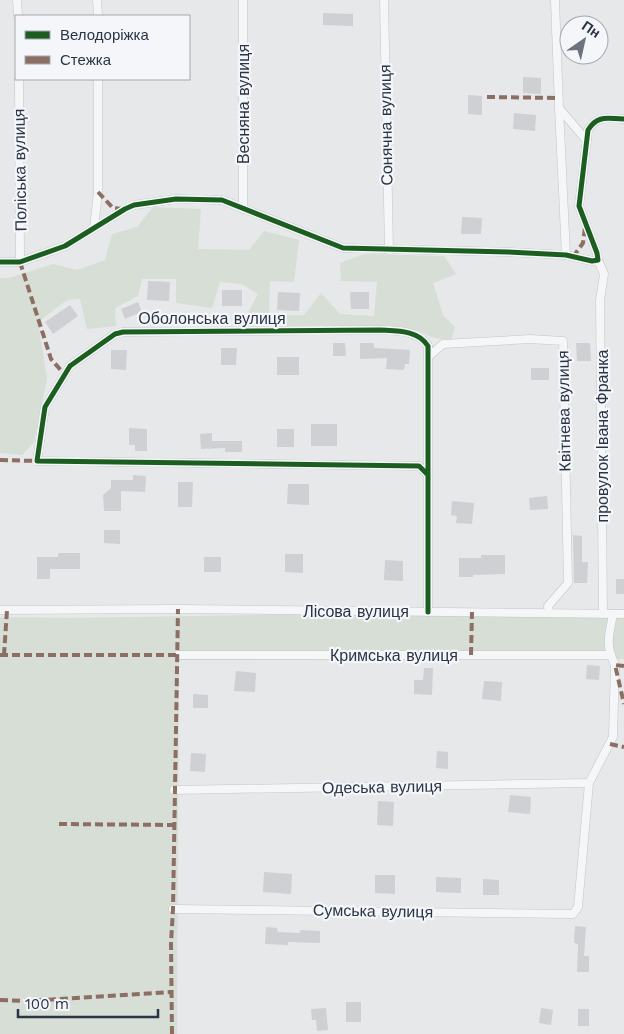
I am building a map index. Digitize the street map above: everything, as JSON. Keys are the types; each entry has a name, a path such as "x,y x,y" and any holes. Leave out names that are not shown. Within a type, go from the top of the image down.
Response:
{"street":[{"path":"18,0 18,15"},
{"path":"98,0 98,15"},
{"name":"Весняна вулиця","path":"243,0 243,209"},
{"name":"Сонячна вулиця","path":"384,0 389,250"},
{"path":"555,0 566,255"},
{"name":"Поліська вулиця","path":"19,80 20,262"},
{"path":"94,228 98,192 98,80"},
{"path":"559,108 587,141"},
{"name":"провулок Івана Франка","path":"603,614 600,300 604,274 579,206 588,130 594,121 602,118 624,119"},
{"path":"0,262 20,262 65,246 134,205 176,199 222,200 343,248 508,252 566,255 592,261 598,260"},
{"name":"Оболонська вулиця","path":"428,475 419,466 37,461 45,407 70,366 110,337 122,332 380,330 401,331 419,336 428,346 428,356 428,475 428,612"},
{"name":"Квітнева вулиця","path":"428,356 443,344 530,339 563,341 568,582 548,606 548,613"},
{"name":"Лісова вулиця","path":"0,610 624,614"},
{"path":"589,783 613,736 615,665 610,655 608,642 613,614"},
{"name":"Кримська вулиця","path":"178,656 610,655"},
{"name":"Одеська вулиця","path":"174,790 589,783"},
{"name":"Сумська вулиця","path":"173,909 573,914 578,907 589,783"}],"shaded area":[{"path":"153,207 201,209 198,249 249,250 264,231 299,240 294,282 270,281 269,315 304,315 321,293 340,314 374,316 377,282 341,281 340,263 364,254 444,256 456,274 433,283 443,315 455,327 451,340 434,338 416,330 266,325 244,320 258,294 242,284 220,282 212,308 176,303 176,279 142,279 138,296 115,308 116,326 87,329 80,299 67,300 38,322 47,379 34,442 22,455 0,453 0,278 9,278 53,264 77,270 105,260 112,234 137,227"},
{"path":"624,609 624,659 179,660 177,1034 0,1034 0,617 71,618"}],"building":[{"path":"323,13 353,14 353,26 323,25"},
{"path":"523,77 541,78 541,94 523,93"},
{"path":"468,95 482,96 482,115 468,114"},
{"path":"514,113 536,115 535,131 513,129"},
{"path":"462,217 482,218 481,234 461,234"},
{"path":"148,281 170,282 169,301 147,300"},
{"path":"222,290 242,290 242,306 222,306"},
{"path":"278,292 300,293 299,311 277,310"},
{"path":"350,292 369,292 369,309 351,309"},
{"path":"138,302 142,312 125,319 121,309"},
{"path":"70,305 78,316 53,334 45,322"},
{"path":"333,343 345,343 346,356 333,356"},
{"path":"360,343 374,343 374,348 410,350 409,364 405,364 404,370 386,369 387,358 360,359"},
{"path":"576,343 590,343 591,361 577,361"},
{"path":"221,348 237,348 236,365 221,365"},
{"path":"111,350 127,350 126,370 111,369"},
{"path":"277,357 299,357 299,375 277,375"},
{"path":"531,368 549,368 549,380 531,380"},
{"path":"311,424 337,424 337,446 311,446"},
{"path":"129,428 147,429 147,451 135,451 135,445 129,445"},
{"path":"277,429 294,429 294,447 277,447"},
{"path":"212,433 212,441 242,441 242,452 225,452 225,448 201,449 200,434"},
{"path":"133,475 146,476 145,492 121,491 121,511 104,511 103,495 111,488 111,480 133,480"},
{"path":"178,482 193,482 192,507 178,507"},
{"path":"288,484 309,484 309,505 287,504"},
{"path":"547,496 548,509 530,510 529,498"},
{"path":"452,501 474,503 472,524 456,523 457,516 451,515"},
{"path":"104,530 120,530 120,544 104,543"},
{"path":"573,535 582,536 582,562 588,562 587,583 574,583"},
{"path":"58,553 80,553 80,569 50,569 50,579 37,579 37,557 58,557"},
{"path":"285,554 303,554 303,573 285,572"},
{"path":"481,555 505,555 505,574 459,577 459,558 481,558"},
{"path":"204,557 221,557 221,572 204,572"},
{"path":"385,560 403,561 403,581 384,580"},
{"path":"616,579 624,579 624,594 616,594"},
{"path":"587,665 600,666 599,680 586,679"},
{"path":"424,668 433,668 432,695 414,694 414,680 423,680"},
{"path":"236,671 256,673 255,692 234,691"},
{"path":"484,681 502,682 501,701 482,699"},
{"path":"193,694 208,695 208,708 193,708"},
{"path":"437,751 448,752 448,769 436,768"},
{"path":"191,753 206,754 205,772 190,771"},
{"path":"510,795 531,797 530,814 508,812"},
{"path":"378,801 394,802 393,826 377,825"},
{"path":"264,872 292,874 291,894 263,892"},
{"path":"375,875 395,875 395,894 375,893"},
{"path":"436,877 461,878 461,893 436,892"},
{"path":"483,879 499,880 499,895 483,895"},
{"path":"575,926 586,927 584,956 589,956 589,972 577,972 578,944 574,943"},
{"path":"266,927 277,928 278,932 300,933 300,930 320,931 320,943 288,942 288,945 265,944"},
{"path":"346,1002 361,1002 361,1022 346,1022"},
{"path":"326,1008 328,1030 317,1031 316,1020 312,1020 311,1009"},
{"path":"541,1008 553,1010 551,1025 539,1023"},
{"path":"578,1009 589,1009 589,1026 578,1026"}],"marked path":[{"path":"487,97 558,98"},
{"path":"98,192 113,208 123,209"},
{"path":"573,257 583,243 585,227"},
{"path":"20,262 51,359 65,375"},
{"path":"0,460 37,461"},
{"path":"172,1034 171,943 178,609"},
{"path":"4,655 7,610"},
{"path":"471,655 472,612"},
{"path":"0,655 178,655"},
{"path":"624,666 615,665 624,704"},
{"path":"610,744 624,747"},
{"path":"59,824 175,825"},
{"path":"0,1000 28,1001 171,992"}],"cycle path":[{"path":"0,262 20,262 65,246 134,205 176,199 222,200 343,248 508,252 566,255 592,261 598,260 579,206 588,130 600,119 624,119"},
{"path":"428,475 419,466 37,461 45,407 70,366 115,334 123,332 380,330 413,334 428,346 428,612"}]}
